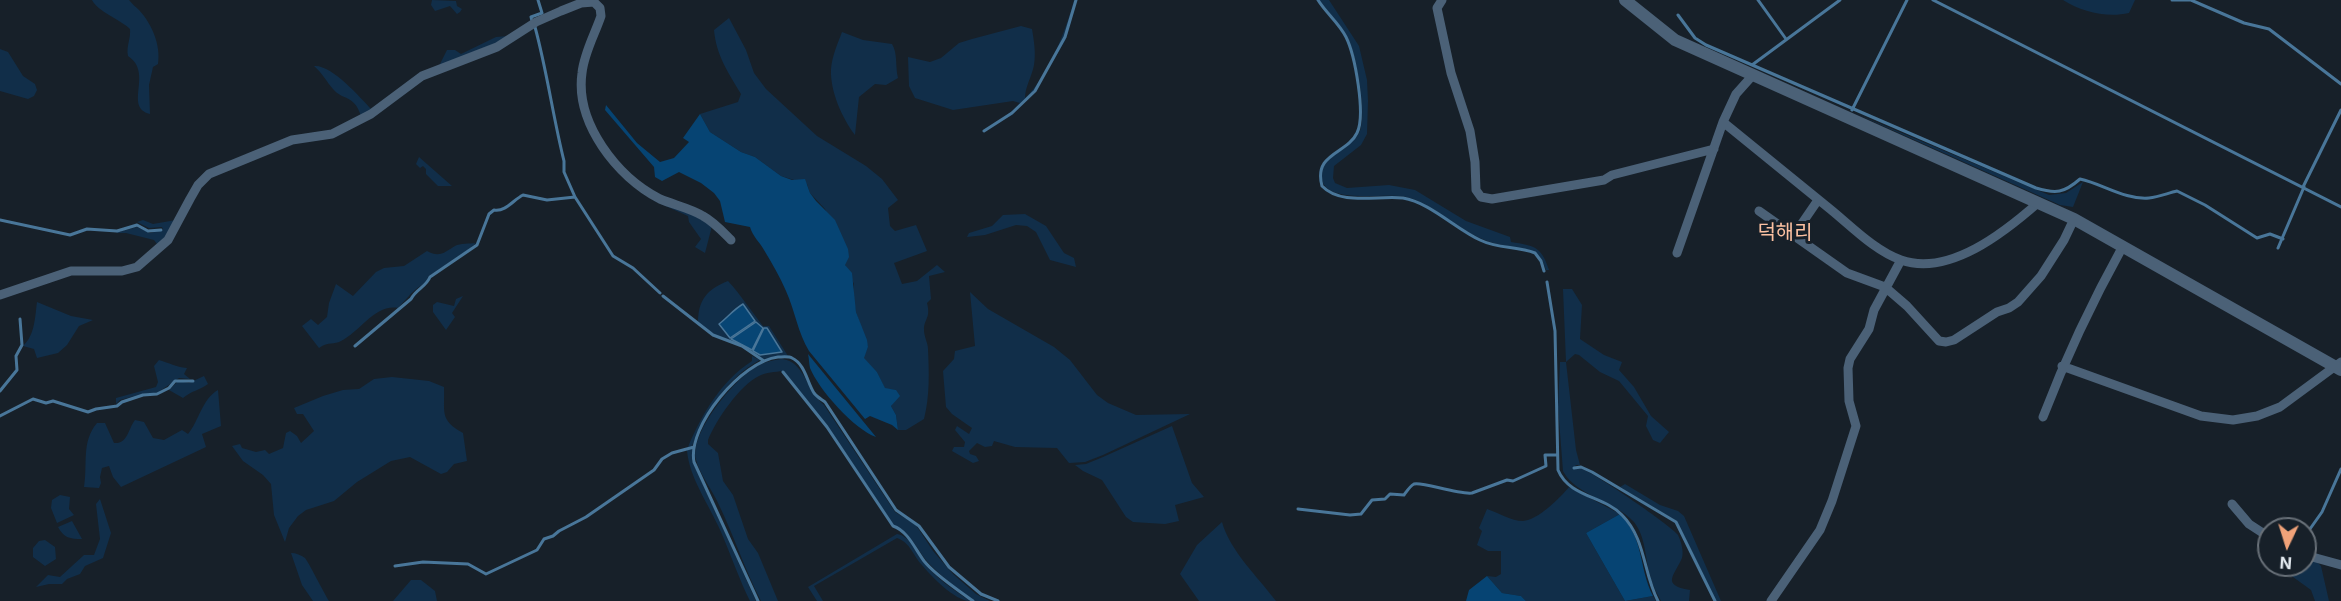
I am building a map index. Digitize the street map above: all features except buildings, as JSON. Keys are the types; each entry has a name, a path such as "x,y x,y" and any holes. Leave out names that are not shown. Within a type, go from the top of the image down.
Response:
{"street":[{"path":"1442,0 1437,8 1451,73 1470,131 1475,162 1476,190 1481,197 1492,199 1604,180 1612,175 1714,149"},
{"path":"1624,0 1676,40 2074,219 2339,366 2280,407 2257,416 2233,420 2201,416 2062,366"},
{"path":"0,295 71,271 122,271 136,267 168,240 198,185 209,174 292,140 332,134 371,114 422,76 497,47 544,18 581,3 594,2 600,8 600,16 582,71 581,85 587,118 595,135 627,176 641,188 661,199 701,215 731,240"},
{"path":"1677,253 1723,122 1736,94 1753,75"},
{"path":"1723,122 1883,251 1901,260 1925,263 1946,260 1966,253 1983,245 2019,220 2039,202"},
{"path":"1794,235 1818,200"},
{"path":"1759,211 1847,273 1885,287 1907,306 1939,341 1946,342 1953,340 1997,312 2009,308 2029,292 2064,240 2074,219"},
{"path":"2043,417 2062,366 2096,295 2123,246"},
{"path":"1771,601 1820,530 1832,501 1856,426 1849,401 1850,359 1869,329 1874,310 1901,260"},
{"path":"2232,504 2249,524 2257,529"},
{"path":"2317,558 2341,565"}],"shaded area":[{"path":"92,0 129,0 152,28 159,57 158,64 153,67 149,85 150,114 142,110 139,104 139,71 128,56 130,29 99,8"},
{"path":"432,0 456,1 457,6 462,9 457,14 450,6 435,11 431,5"},
{"path":"1074,0 1077,0 1066,39 1035,92 1012,115 981,133 1020,103 1013,101 953,110 915,98 909,86 908,57 930,62 941,58 959,43 1021,26 1032,29 1035,52 1025,98 1049,66"},
{"path":"1319,0 1329,0 1359,46 1367,80 1367,134 1361,145 1334,166 1335,183 1347,188 1389,185 1415,190 1466,221 1510,237 1511,242 1531,246 1543,256 1549,270 1546,270 1542,260 1535,252 1482,239 1415,200 1397,196 1352,196 1333,192 1326,187 1321,178 1322,170 1326,163 1360,131 1362,110 1360,83 1347,36"},
{"path":"2063,0 2135,0 2129,13 2112,15 2086,11"},
{"path":"729,18 746,50 754,73 766,89 817,136 866,166 882,179 898,200 888,208 890,226 895,231 916,225 927,251 894,263 902,284 917,281 937,265 945,272 929,276 931,299 927,303 928,315 924,330 928,347 929,384 924,419 906,430 898,430 896,415 891,406 896,390 885,389 877,372 863,358 868,347 856,312 853,296 854,284 825,209 810,193 807,184 781,176 755,157 741,152 710,132 700,114 738,102 741,94 724,64 715,39 714,30"},
{"path":"842,32 863,40 892,44 896,56 898,78 886,85 875,84 859,97 855,135 838,104 832,86 831,69"},
{"path":"508,36 439,66 447,50 455,50 461,54 496,37"},
{"path":"0,49 8,52 23,76 35,84 37,90 34,96 28,99 0,91"},
{"path":"314,66 329,70 337,76 372,110 361,116 355,104 337,93"},
{"path":"606,105 637,143 660,162 674,158 689,142 683,138 700,114 710,132 741,152 755,157 781,176 792,180 805,179 810,193 835,220 848,249 849,257 845,265 852,273 856,312 867,340 868,347 864,358 877,372 885,388 896,390 900,396 891,406 896,415 898,430 870,416 865,419 809,351 784,286 750,227 725,222 720,201 701,183 679,172 662,181 655,177 654,167 605,110"},
{"path":"1852,112 2049,195 2066,193 2083,182 2073,207 2060,205"},
{"path":"419,157 452,186 438,186 426,174 423,166 420,168 416,164"},
{"path":"652,200 694,215 712,226 705,253 695,247 701,239 689,222 688,216"},
{"path":"1025,214 1046,226 1064,253 1074,258 1076,267 1050,260 1036,232 1027,226 1016,225 985,235 967,237 969,233 992,226 1003,215"},
{"path":"143,220 153,224 176,220 167,236 157,244 154,240 126,233 115,233 137,227 150,233 163,230 162,227 149,228 137,222"},
{"path":"476,243 429,276 425,283 398,308 382,310 375,314 341,341 319,348 302,326 311,319 318,325 327,317 336,284 353,296 376,272 384,268 404,266 427,251 439,254 457,245"},
{"path":"728,281 763,326 769,326 788,356 763,359 743,346 713,334 698,323 698,315 705,296","holes":["767,328 782,352 760,355"]},
{"path":"1563,289 1572,289 1582,305 1580,339 1604,355 1622,362 1619,370 1634,387 1651,416 1669,432 1660,443 1653,440 1646,426 1648,416 1619,381 1600,372 1579,355 1575,354 1566,362"},
{"path":"970,292 988,309 1054,347 1070,360 1097,395 1108,403 1136,415 1190,414 1085,462 1069,463 1057,448 1015,447 994,441 992,446 985,447 977,443 969,451 979,461 973,463 952,451 954,447 964,447 965,442 955,430 957,426 969,434 972,428 946,407 943,371 954,359 955,351 975,346"},
{"path":"463,296 452,313 455,317 446,330 433,312 433,305 437,302 454,306 456,299"},
{"path":"37,302 71,316 93,320 79,326 67,345 58,353 37,358 34,349 23,346 32,331"},
{"path":"743,304 755,321 730,338 719,324"},
{"path":"756,322 763,328 752,350 731,339"},
{"path":"764,328 767,328 782,352 760,355 753,351"},
{"path":"808,354 876,437 858,426 829,397 810,368"},
{"path":"752,356 760,360 727,387 711,409 692,446 688,447 714,399 731,378 752,361"},
{"path":"782,359 795,365 800,371 895,512 916,525 933,551 953,574 976,594 990,601 975,601 957,589 928,563 907,535 893,525 827,426 783,371 762,375 744,387 723,413 708,440 708,444 718,453 723,481 733,495 748,539 758,553 778,601 761,601 719,505 698,465 696,449 706,422 736,383 759,365"},
{"path":"159,360 187,368 184,374 190,379 179,378 157,393 142,394 120,400 116,404 116,398 156,387 158,382 154,366"},
{"path":"1560,362 1566,362 1576,450 1580,465 1576,465 1573,469 1582,469 1601,479 1678,535 1683,555 1672,582 1681,588 1690,590 1689,601 1661,601 1651,579 1641,534 1634,522 1617,509 1576,486 1563,471 1558,407"},
{"path":"204,376 208,384 183,398 169,390 178,381 189,383"},
{"path":"392,377 429,381 444,387 445,414 450,424 463,433 467,461 454,464 447,472 441,474 410,457 391,461 357,482 334,501 306,510 298,516 289,528 285,542 274,515 271,484 263,475 243,461 232,446 240,444 242,448 256,452 265,450 269,454 283,448 286,433 290,431 301,443 314,431 303,414 297,414 294,408 343,390 359,389 374,379"},
{"path":"218,390 221,426 202,434 206,447 121,487 113,477 109,466 102,468 99,488 84,487 87,445 97,423 105,423 114,443 125,439 135,420 144,422 153,438 164,440 182,430 188,434 204,404"},
{"path":"1172,426 1192,483 1204,497 1175,505 1179,521 1165,524 1133,522 1126,517 1102,480 1075,465 1086,464"},
{"path":"692,448 692,460 756,601 750,601 721,532 696,481 687,450"},
{"path":"1625,484 1684,516 1721,601 1716,601 1677,521 1620,487"},
{"path":"1569,487 1620,514 1586,533 1625,601 1526,601 1521,596 1502,593 1487,576 1496,577 1501,574 1501,551 1488,551 1477,545 1482,531 1479,528 1487,509 1514,520 1529,520 1548,508"},
{"path":"60,495 70,497 69,509 74,515 57,523 51,508 52,500"},
{"path":"100,499 111,533 103,558 85,566 80,574 67,579 62,584 36,587 48,575 60,577 84,555 94,555 100,539 96,504"},
{"path":"1620,514 1634,534 1653,596 1625,601 1586,533"},
{"path":"72,521 82,539 68,537 58,527"},
{"path":"1222,522 1231,543 1276,601 1199,601 1180,574 1197,545"},
{"path":"897,534 909,541 938,578 970,601 957,597 944,587 926,570 906,543 897,538 814,586 823,601 817,601 808,587"},
{"path":"45,540 55,547 56,559 45,566 33,557 33,548 39,541"},
{"path":"291,553 305,558 329,601 313,601 302,585"},
{"path":"2317,562 2321,566 2329,601 2315,601 2311,590 2293,577 2317,577"},
{"path":"1487,576 1502,593 1521,596 1526,601 1466,601 1469,590"},
{"path":"411,580 421,580 435,591 437,601 393,601"},
{"path":"1653,596 1656,601 1625,601"}],"waterway":[{"path":"532,21 531,17 542,13 538,0"},
{"path":"984,131 1012,113 1035,91 1065,37 1076,0"},
{"path":"1318,0 1346,37 1356,71 1360,99 1357,133 1346,146 1326,160 1322,167 1322,186 1330,192 1349,198 1393,197 1413,201 1480,240 1535,253 1544,271"},
{"path":"1758,0 1786,39"},
{"path":"1752,65 1840,0"},
{"path":"1852,110 1907,0"},
{"path":"1933,0 2341,207"},
{"path":"2172,0 2191,0 2244,23 2269,29 2341,84"},
{"path":"1678,15 1695,38 1706,45 2036,188 2049,191 2064,190 2080,179 2131,197 2153,197 2177,191 2205,205 2257,238 2270,234 2283,239"},
{"path":"535,27 564,161 564,172 575,197 613,256 633,268 660,293"},
{"path":"2303,187 2341,110"},
{"path":"2278,248 2304,187"},
{"path":"355,346 411,299 430,277 477,245 489,214 494,210 506,207 523,195 547,200 575,197"},
{"path":"0,220 70,235 87,229 117,231 137,225 148,231 161,230"},
{"path":"1547,282 1555,331 1558,470 1570,486 1615,509 1630,524 1640,545 1649,579 1658,601"},
{"path":"663,296 713,335 742,346 764,361"},
{"path":"0,391 17,370 16,356 22,345 20,319"},
{"path":"758,601 694,462 694,447 708,414 734,382 764,361 778,357 792,358 800,364 814,393 825,402 896,510 919,526 949,567 981,594 998,601"},
{"path":"783,372 827,427 893,526 907,536 934,572 973,601"},
{"path":"0,416 33,399 46,403 53,401 88,412 117,406 143,395 157,394 169,388 175,381 193,381"},
{"path":"395,566 423,562 468,564 486,574 537,550 544,539 586,517 654,470 662,459 672,453 694,447"},
{"path":"1298,509 1350,515 1361,514 1372,500 1385,499 1390,494 1404,495 1414,484 1472,493 1507,480 1513,481 1546,466 1545,455 1556,455"},
{"path":"1574,468 1581,467 1592,472 1676,522 1715,601"},
{"path":"2317,519 2341,469"}],"district":[{"name":"덕해리","path":"1785,233"}]}
